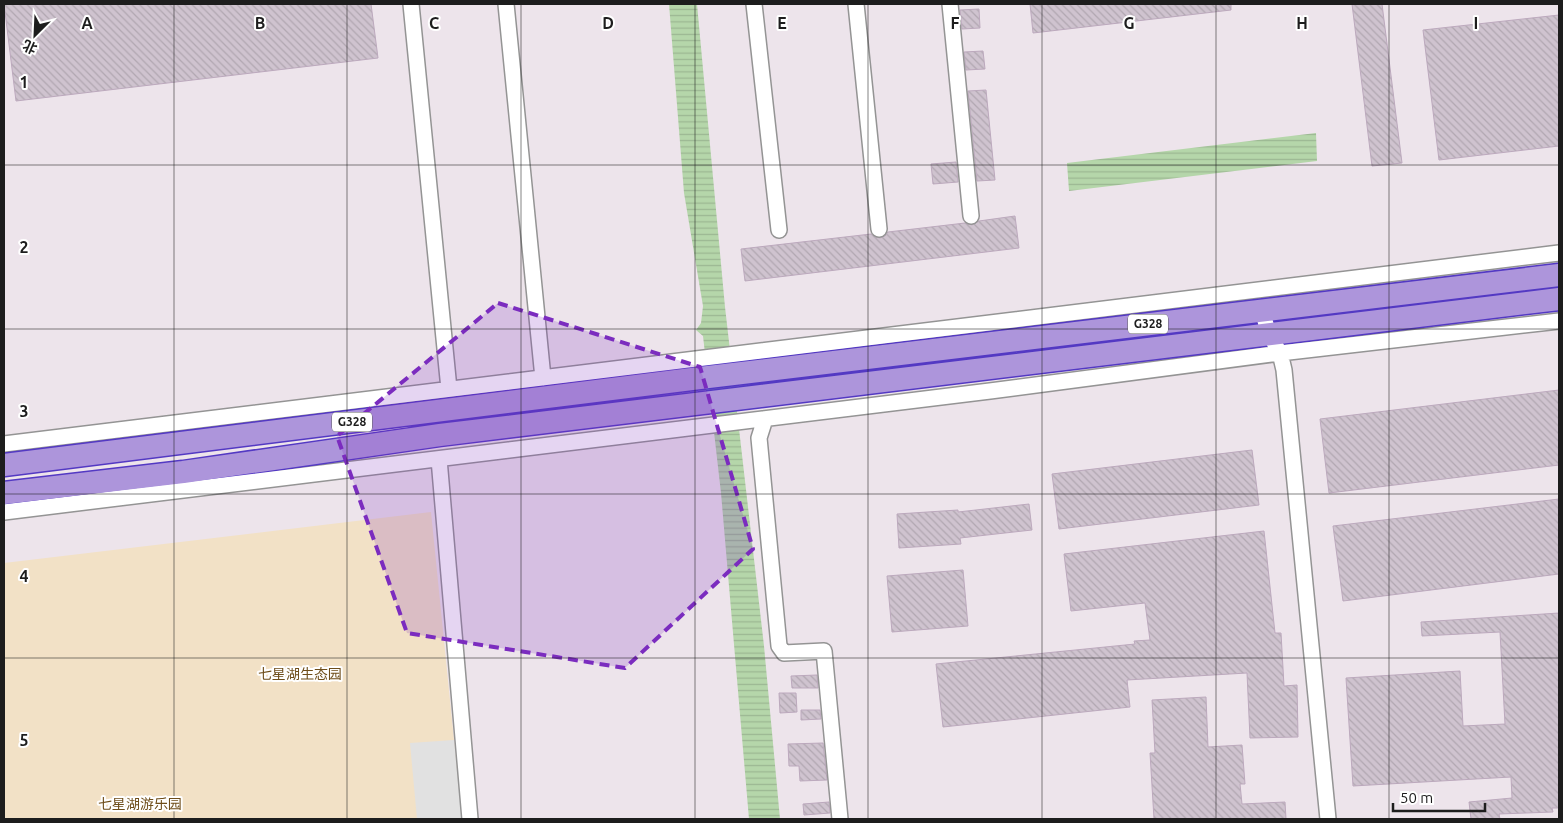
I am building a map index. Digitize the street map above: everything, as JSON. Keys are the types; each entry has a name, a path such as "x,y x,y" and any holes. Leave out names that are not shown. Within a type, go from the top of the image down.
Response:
{"highway":[{"name":"G328","path":"4,465 696,368 1209,307 1262,311 1559,275"},
{"name":"G328","path":"4,493 183,472 440,435 1559,299"}],"street":[{"path":"411,4 449,389"},
{"path":"506,4 543,378"},
{"path":"754,4 779,230"},
{"path":"856,4 879,229"},
{"path":"950,4 971,216"},
{"path":"1209,307 1559,253"},
{"path":"1262,311 1269,334 1280,353 1284,370 1328,819"},
{"path":"4,512 749,421 1280,353 1559,321"},
{"path":"4,444 543,378 696,368"},
{"path":"765,419 759,438 779,646 784,653 824,651 840,819"},
{"path":"438,459 470,819"}],"highlighted area":[{"path":"498,303 700,367 753,549 625,668 407,633 337,436"}],"green space":[{"name":"七星湖生态园","path":"431,512 462,819 4,819 4,563"}],"shaded area":[{"path":"669,4 697,4 725,307 764,646 780,819 749,819 721,493 703,336 696,330 701,323 703,306 684,193"},
{"path":"1316,133 1317,161 1069,191 1067,163"},
{"path":"454,740 462,819 417,819 410,743"}],"building":[{"path":"4,4 371,4 378,58 16,101"},
{"path":"1030,4 1231,4 1231,10 1033,33"},
{"path":"1352,4 1382,4 1402,163 1372,166"},
{"path":"979,9 980,28 962,29 960,10"},
{"path":"1559,15 1559,146 1439,160 1423,30"},
{"path":"983,51 985,69 966,70 964,52"},
{"path":"986,90 995,180 977,181 968,91"},
{"path":"956,162 958,182 933,184 931,164"},
{"path":"1015,216 1019,248 745,281 741,249 871,234 880,238 888,232 965,223 972,225 979,221"},
{"path":"1559,390 1559,465 1329,493 1320,419"},
{"path":"1252,450 1259,505 1059,529 1052,474"},
{"path":"1559,499 1559,574 1343,601 1333,526"},
{"path":"1029,504 1032,530 960,538 961,544 899,548 897,514 958,510 958,512"},
{"path":"1264,531 1275,633 1281,633 1284,686 1297,685 1298,737 1250,738 1247,673 1127,680 1130,707 943,727 936,664 1135,644 1134,641 1150,640 1145,603 1071,611 1064,554"},
{"path":"963,570 968,626 892,632 887,576"},
{"path":"1559,613 1559,808 1552,808 1553,812 1499,814 1500,819 1471,819 1469,802 1512,798 1511,777 1353,786 1346,678 1460,671 1463,726 1505,724 1500,632 1422,636 1421,622"},
{"path":"817,675 818,688 792,688 791,676"},
{"path":"779,693 796,693 797,712 780,713"},
{"path":"1206,697 1208,747 1242,745 1245,784 1240,784 1242,804 1285,802 1286,819 1154,819 1150,753 1155,753 1152,700"},
{"path":"801,710 820,710 821,719 801,720"},
{"path":"823,743 827,780 800,781 799,766 789,766 788,744"},
{"path":"829,802 830,813 804,815 803,804"}],"park label":[{"name":"七星湖游乐园","path":"140,804"}]}
